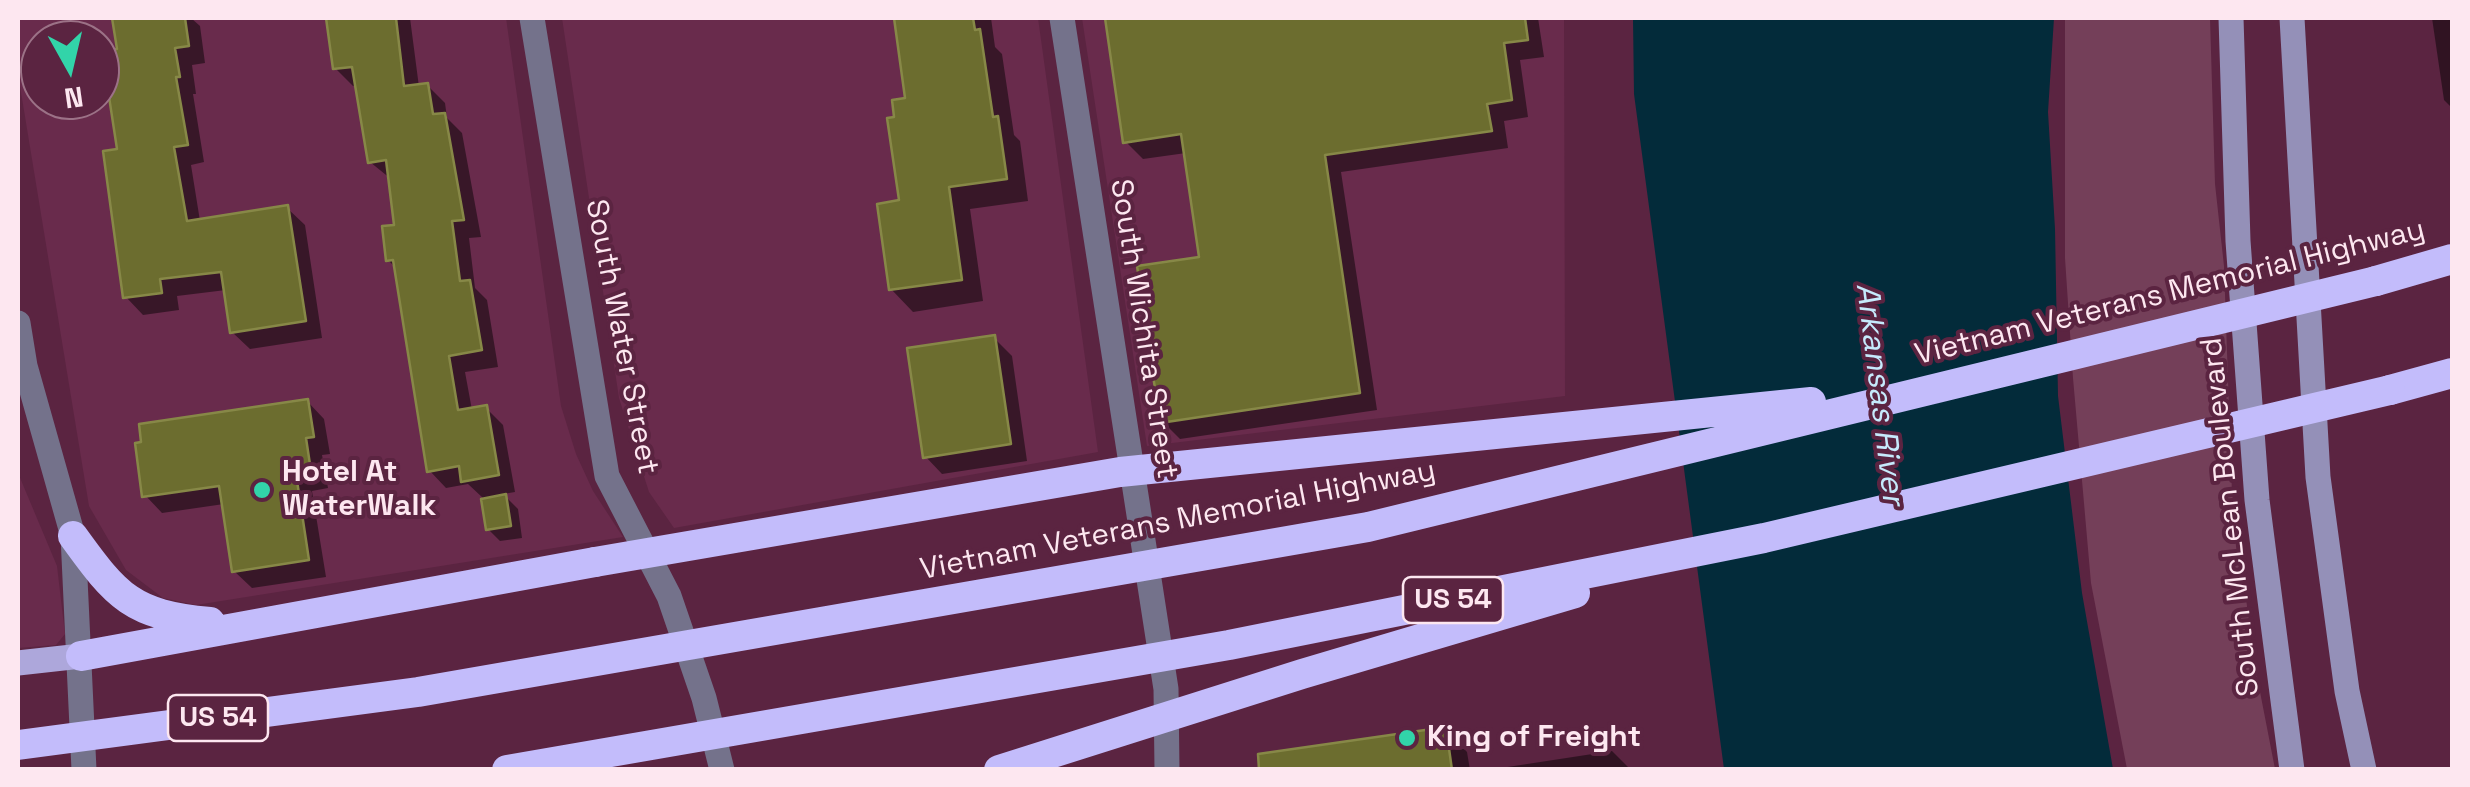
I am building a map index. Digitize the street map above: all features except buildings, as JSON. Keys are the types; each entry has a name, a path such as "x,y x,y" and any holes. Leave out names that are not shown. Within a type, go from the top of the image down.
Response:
{"highway":[{"name":"Vietnam Veterans Memorial Highway","path":"18,745 418,692 1368,527 2452,260"},
{"name":"US 54","path":"507,770 1230,645 1764,538 2452,373"},
{"path":"81,656 1120,472 1918,391"},
{"path":"73,536 97,570 130,603 170,618 248,626"},
{"path":"1000,770 1302,674 1764,538"}],"main road":[{"name":"South McLean Boulevard","path":"2232,18 2238,242 2256,500 2292,770"},
{"path":"2292,18 2318,477 2347,691 2364,770"},
{"path":"18,663 81,656"}],"street":[{"name":"South Water Street","path":"532,18 607,476 669,596 704,698 722,770"},
{"name":"South Wichita Street","path":"1062,18 1166,689 1168,770"},
{"path":"18,322 25,366 73,536 84,770"}],"shaded area":[{"path":"18,18 506,18 561,406 593,491 623,537 196,605 163,598 126,570 89,506 26,120 120,120 120,20 20,20 20,86"},
{"path":"562,18 1038,18 1098,452 674,528 649,492 619,398"},
{"path":"1082,18 1564,18 1565,396 1147,446"},
{"path":"2065,18 2210,18 2232,494 2255,666 2275,769 2127,769 2091,583 2073,378 2065,258"},
{"path":"18,473 57,566 65,634 56,645 18,648"}],"water":[{"name":"Arkansas River","path":"1633,18 2054,18 2048,112 2058,396 2082,593 2113,769 1724,769 1634,94"}],"place":[{"name":"Hotel At WaterWalk","path":"262,490"},
{"name":"King of Freight","path":"1407,738"}]}
